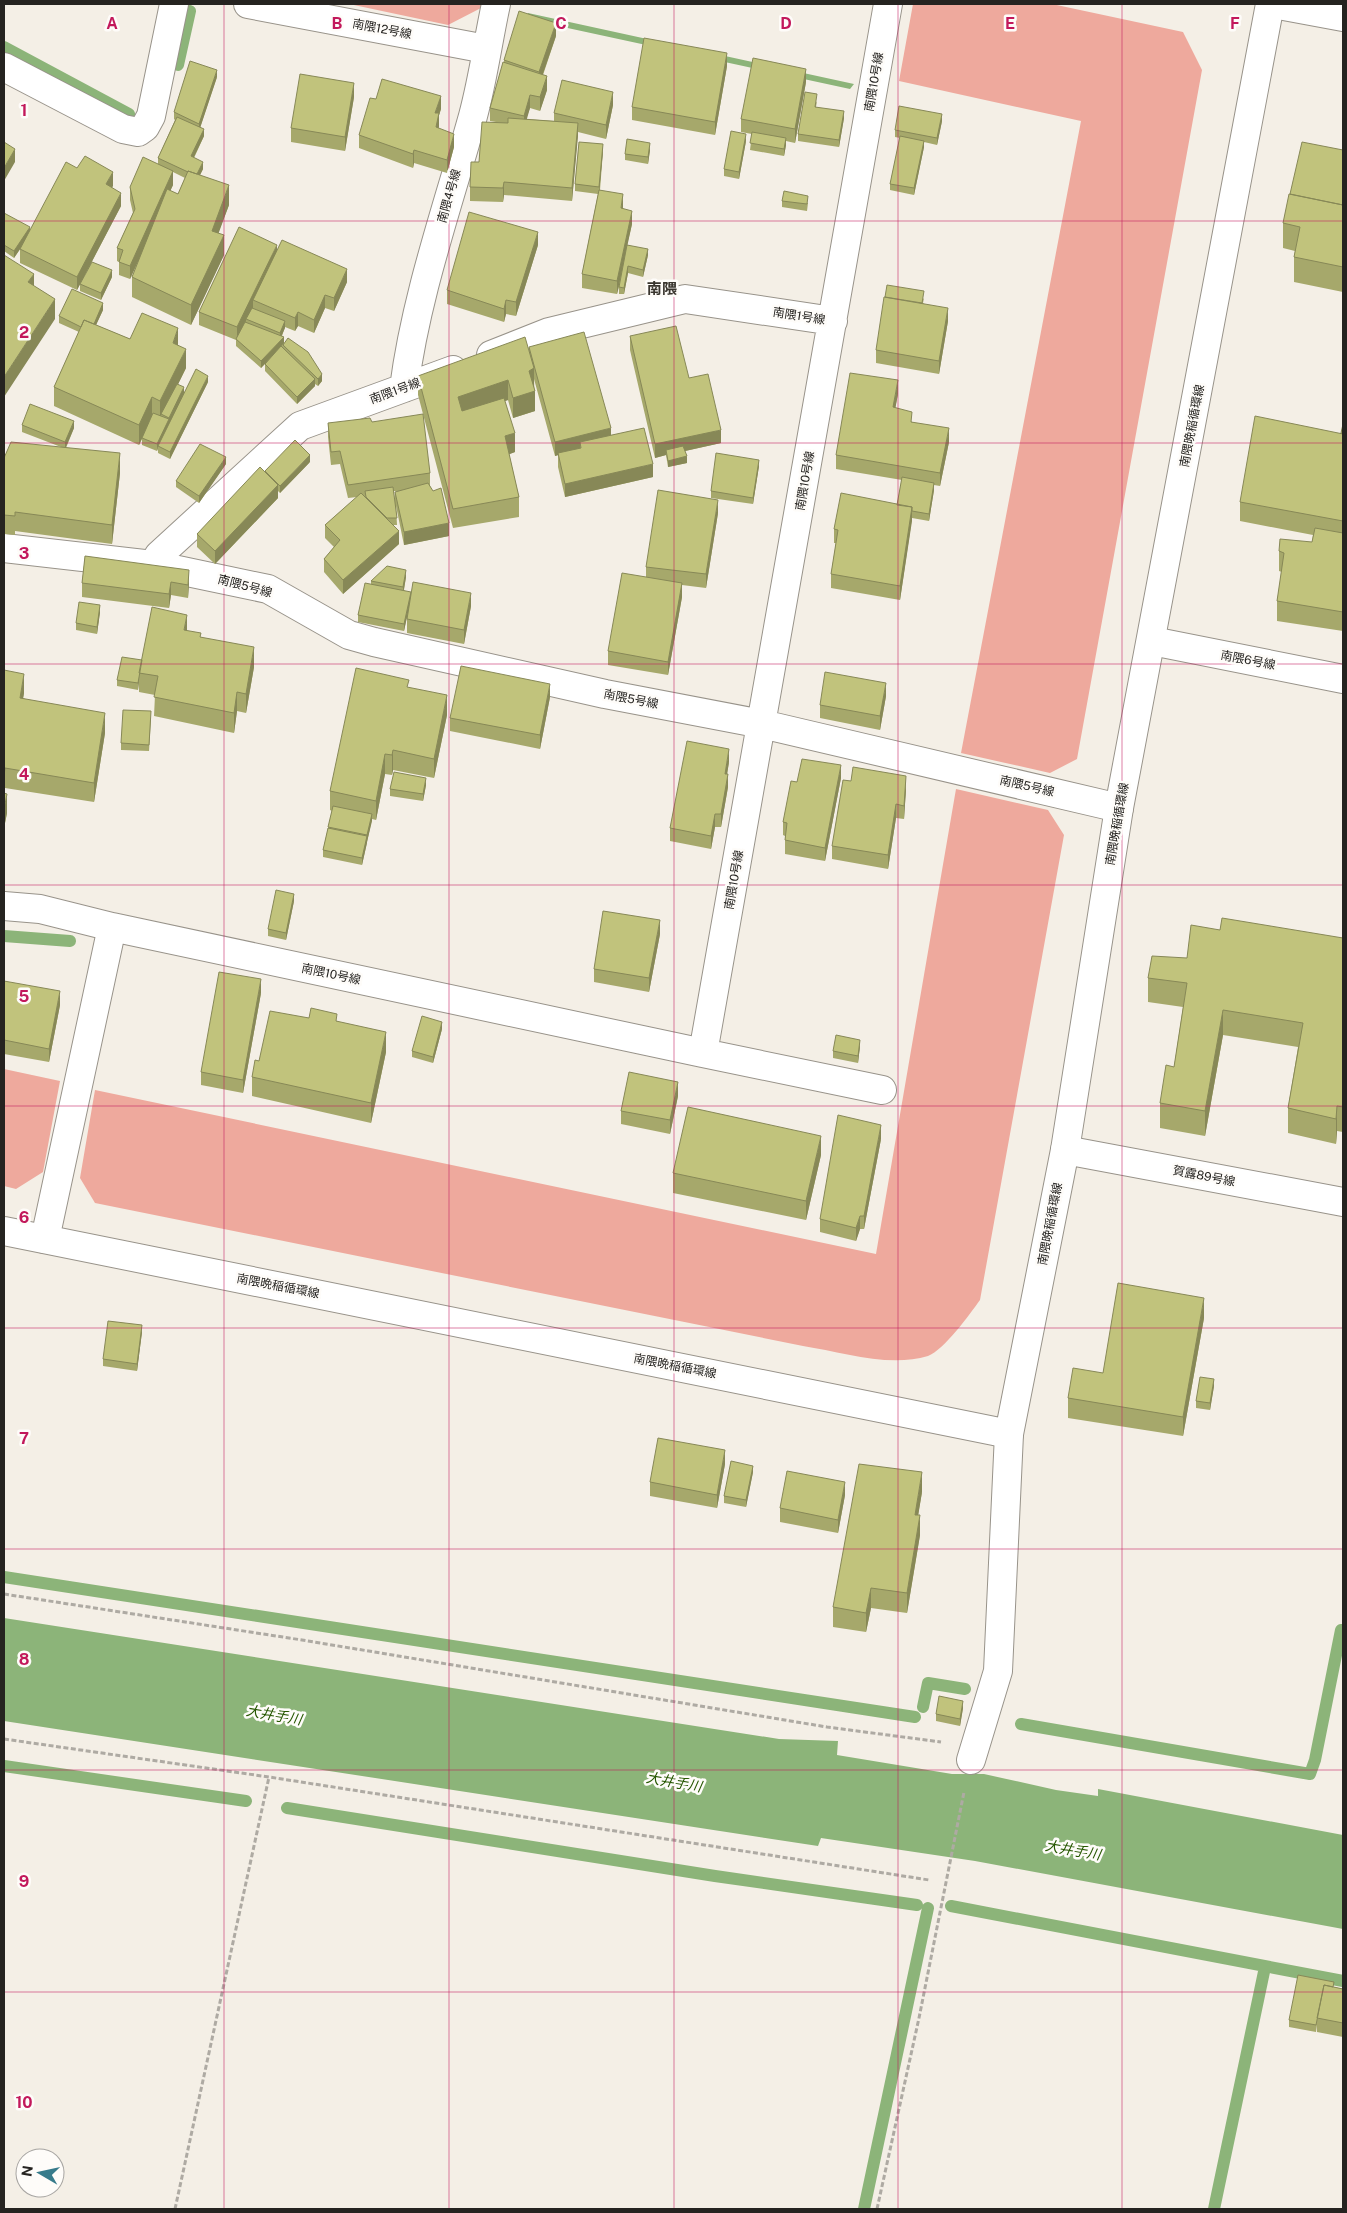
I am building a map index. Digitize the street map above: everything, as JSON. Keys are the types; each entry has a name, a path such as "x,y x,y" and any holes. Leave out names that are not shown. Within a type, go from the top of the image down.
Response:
{"street":[{"path":"4,67 123,129 138,132 145,127 150,116 174,4"},
{"name":"南隈12号線","path":"248,4 486,49"},
{"name":"南隈4号線","path":"404,388 410,344 431,257 474,113 496,4"},
{"name":"南隈10号線","path":"4,906 40,909 112,927 703,1053 888,4"},
{"path":"1272,4 1343,17"},
{"name":"南隈晩稲循環線","path":"4,1230 1009,1434 1064,1150 1119,808 1272,4"},
{"name":"南隈1号線","path":"153,565 159,555 300,426 549,332 685,299 833,321"},
{"path":"4,548 153,565"},
{"name":"南隈5号線","path":"153,565 268,589 349,635 374,642 605,694 762,724 1119,808"},
{"name":"南隈6号線","path":"1152,641 1343,680"},
{"path":"45,1239 112,927"},
{"path":"703,1053 882,1090"},
{"name":"賀露89号線","path":"1064,1150 1343,1202"},
{"path":"972,1752 998,1671 1009,1434"}],"path":[{"path":"4,1594 302,1640 972,1752 877,2209"},
{"path":"4,1739 269,1777 929,1880"},
{"path":"175,2209 269,1777"}],"shaded area":[{"path":"349,4 482,4 481,8 448,25"},
{"path":"913,4 1052,4 1183,32 1202,70 1077,759 1050,773 961,753 1081,121 899,81"},
{"path":"956,789 1048,810 1064,835 980,1300 949,1339 928,1356 913,1359 882,1360 849,1355 95,1203 80,1178 95,1090 876,1254"},
{"path":"4,1069 60,1081 43,1172 16,1189 4,1186"}],"water":[{"path":"528,13 854,84 850,89 526,19"},
{"name":"大井手川","path":"4,1618 779,1739 838,1741 837,1755 952,1774 984,1774 1056,1790 1098,1796 1098,1789 1343,1835 1343,1929 975,1861 821,1838 818,1846 4,1721"}],"building":[{"path":"519,11 556,23 539,72 504,60"},
{"path":"644,38 727,53 715,122 632,107"},
{"path":"753,58 806,69 795,129 741,119"},
{"path":"190,61 217,70 199,124 174,112"},
{"path":"503,62 547,76 540,97 530,95 524,116 490,108"},
{"path":"300,74 354,83 345,137 291,128"},
{"path":"382,79 441,96 435,113 439,113 436,127 454,134 447,160 414,150 413,154 359,135 370,98 376,99"},
{"path":"562,80 613,92 606,125 554,113"},
{"path":"805,92 817,94 815,107 844,111 839,140 798,134"},
{"path":"899,106 942,114 937,138 895,130"},
{"path":"177,117 204,129 191,156 203,162 197,174 188,172 158,158"},
{"path":"508,118 578,123 572,188 504,182 503,188 470,187 471,162 479,162 482,122 508,123"},
{"path":"731,131 746,134 739,172 724,169"},
{"path":"752,132 786,138 784,149 750,143"},
{"path":"900,136 924,141 914,188 890,184"},
{"path":"627,139 650,143 648,157 625,154"},
{"path":"4,142 15,149 4,168"},
{"path":"579,142 603,144 599,187 575,184"},
{"path":"1302,142 1343,150 1343,205 1290,194"},
{"path":"85,156 113,172 106,184 121,193 77,277 20,249 66,162 77,168"},
{"path":"143,157 173,171 130,266 119,262 123,250 117,248 135,209 130,187"},
{"path":"188,171 229,185 212,231 224,235 191,305 132,277 167,189 178,194"},
{"path":"599,190 623,194 621,208 632,211 617,281 582,274"},
{"path":"784,191 808,196 807,204 782,201"},
{"path":"1289,194 1343,205 1343,267 1294,257 1300,227 1283,223"},
{"path":"469,212 538,232 516,302 506,300 504,309 447,290"},
{"path":"4,213 30,227 14,251 4,245"},
{"path":"239,227 277,245 237,327 199,312"},
{"path":"282,240 347,269 334,298 325,295 314,320 298,312 295,318 253,300"},
{"path":"627,245 648,249 643,270 628,266 624,288 619,287"},
{"path":"4,255 34,274 28,282 55,299 4,377"},
{"path":"92,262 112,270 101,293 80,284"},
{"path":"887,285 924,291 922,303 885,297"},
{"path":"72,289 103,303 94,324 84,320 81,327 59,316"},
{"path":"884,297 948,308 939,361 876,350"},
{"path":"252,308 285,321 280,333 246,319"},
{"path":"142,313 178,328 173,343 186,349 160,401 152,397 139,425 54,387 84,320 130,339"},
{"path":"245,322 284,337 261,361 236,339"},
{"path":"676,326 689,378 708,374 721,430 655,444 630,336"},
{"path":"584,332 611,428 555,442 529,347"},
{"path":"525,337 534,368 529,371 535,391 513,398 508,380 458,397 462,411 504,398 515,433 505,436 519,497 453,509 418,376"},
{"path":"288,338 308,352 322,374 318,379 283,345"},
{"path":"281,346 315,379 297,397 265,364"},
{"path":"196,369 208,376 170,452 158,446"},
{"path":"850,373 898,380 893,407 912,412 911,422 949,428 940,473 836,455"},
{"path":"177,384 184,387 169,418 161,414"},
{"path":"30,404 74,421 65,442 22,425"},
{"path":"153,413 169,419 157,444 142,438"},
{"path":"423,414 430,473 348,485 340,451 331,452 328,423 370,418 372,422"},
{"path":"1255,416 1343,434 1343,521 1240,502"},
{"path":"644,428 653,464 565,484 558,453 581,448 580,442"},
{"path":"295,440 310,455 280,486 265,471"},
{"path":"11,442 120,453 112,525 15,512 15,516 4,515 4,458"},
{"path":"200,444 226,457 199,496 176,481"},
{"path":"683,446 687,456 668,461 666,450"},
{"path":"716,453 759,460 753,498 711,491"},
{"path":"260,467 278,485 215,551 197,534"},
{"path":"902,477 934,483 929,514 912,511 912,507 897,505"},
{"path":"428,483 433,491 441,488 449,523 404,532 395,492"},
{"path":"393,487 397,518 387,518 366,497 365,491"},
{"path":"658,490 718,500 706,574 646,567"},
{"path":"361,493 399,531 343,580 324,559 340,540 325,525"},
{"path":"841,493 912,507 900,586 831,574 838,530 834,529"},
{"path":"1315,528 1343,533 1343,612 1277,601 1284,553 1279,551 1280,539 1312,542"},
{"path":"85,556 189,570 188,585 171,582 169,594 82,583"},
{"path":"387,566 406,570 403,587 371,581"},
{"path":"622,573 682,583 668,662 608,651"},
{"path":"413,582 471,593 464,630 407,619"},
{"path":"365,583 411,592 404,624 358,615"},
{"path":"79,602 100,605 97,627 76,623"},
{"path":"152,607 187,615 184,630 201,633 200,637 254,647 246,694 237,692 234,713 154,697 158,676 139,673"},
{"path":"122,657 142,660 138,683 117,680"},
{"path":"461,666 550,684 540,735 450,718"},
{"path":"356,668 409,680 407,687 447,695 434,759 393,750 392,755 385,754 376,801 330,791"},
{"path":"4,670 24,674 20,698 105,713 94,783 5,768 4,776"},
{"path":"825,672 886,683 880,716 820,705"},
{"path":"123,710 151,711 149,745 121,743"},
{"path":"687,741 729,749 725,774 728,774 721,814 715,814 711,836 670,828"},
{"path":"802,759 841,765 825,848 785,840 787,823 783,822 791,781 797,782"},
{"path":"853,767 906,776 904,806 896,804 888,855 832,846 843,780 851,781"},
{"path":"394,772 426,778 423,794 390,789"},
{"path":"4,793 7,794 4,809"},
{"path":"333,806 372,814 367,835 328,827"},
{"path":"328,828 367,836 362,858 323,850"},
{"path":"276,890 294,894 286,933 268,929"},
{"path":"603,911 660,920 649,978 594,969"},
{"path":"1222,918 1343,938 1343,1107 1337,1106 1336,1119 1288,1108 1303,1023 1223,1010 1205,1111 1160,1103 1166,1065 1174,1067 1187,983 1148,978 1152,956 1187,958 1191,925 1220,930"},
{"path":"219,972 261,979 243,1080 201,1072"},
{"path":"4,981 60,991 49,1049 4,1040"},
{"path":"311,1008 337,1014 336,1021 386,1032 371,1103 252,1077 255,1060 259,1061 270,1011 309,1018"},
{"path":"422,1016 442,1022 433,1057 412,1051"},
{"path":"836,1035 860,1040 858,1056 833,1051"},
{"path":"629,1072 678,1082 670,1120 621,1111"},
{"path":"688,1107 821,1136 806,1201 673,1173"},
{"path":"838,1115 881,1125 864,1216 860,1216 856,1228 820,1219"},
{"path":"1118,1283 1204,1298 1183,1417 1068,1398 1073,1368 1103,1373"},
{"path":"108,1321 142,1325 137,1364 103,1359"},
{"path":"1200,1377 1214,1379 1210,1403 1196,1401"},
{"path":"658,1438 725,1450 717,1495 650,1482"},
{"path":"731,1461 753,1466 746,1500 724,1496"},
{"path":"859,1464 922,1472 915,1515 920,1515 907,1593 871,1588 866,1613 833,1607"},
{"path":"787,1471 845,1482 838,1520 780,1508"},
{"path":"939,1696 963,1701 960,1719 936,1714"},
{"path":"1298,1975 1334,1982 1333,1987 1324,1985 1316,2025 1289,2020"},
{"path":"1324,1985 1343,1989 1343,2023 1317,2018"}],"waterway":[{"path":"178,65 190,11"},
{"path":"4,47 129,114"},
{"path":"4,936 70,941"},
{"path":"4,1577 915,1717"},
{"path":"1021,1724 1310,1774 1315,1760 1341,1630"},
{"path":"923,1707 928,1683 965,1689"},
{"path":"4,1766 246,1801"},
{"path":"287,1808 715,1876 917,1905"},
{"path":"951,1906 1343,1981"},
{"path":"864,2209 928,1908"},
{"path":"1214,2209 1265,1967"}],"district":[{"name":"南隈","path":"662,288"}]}
